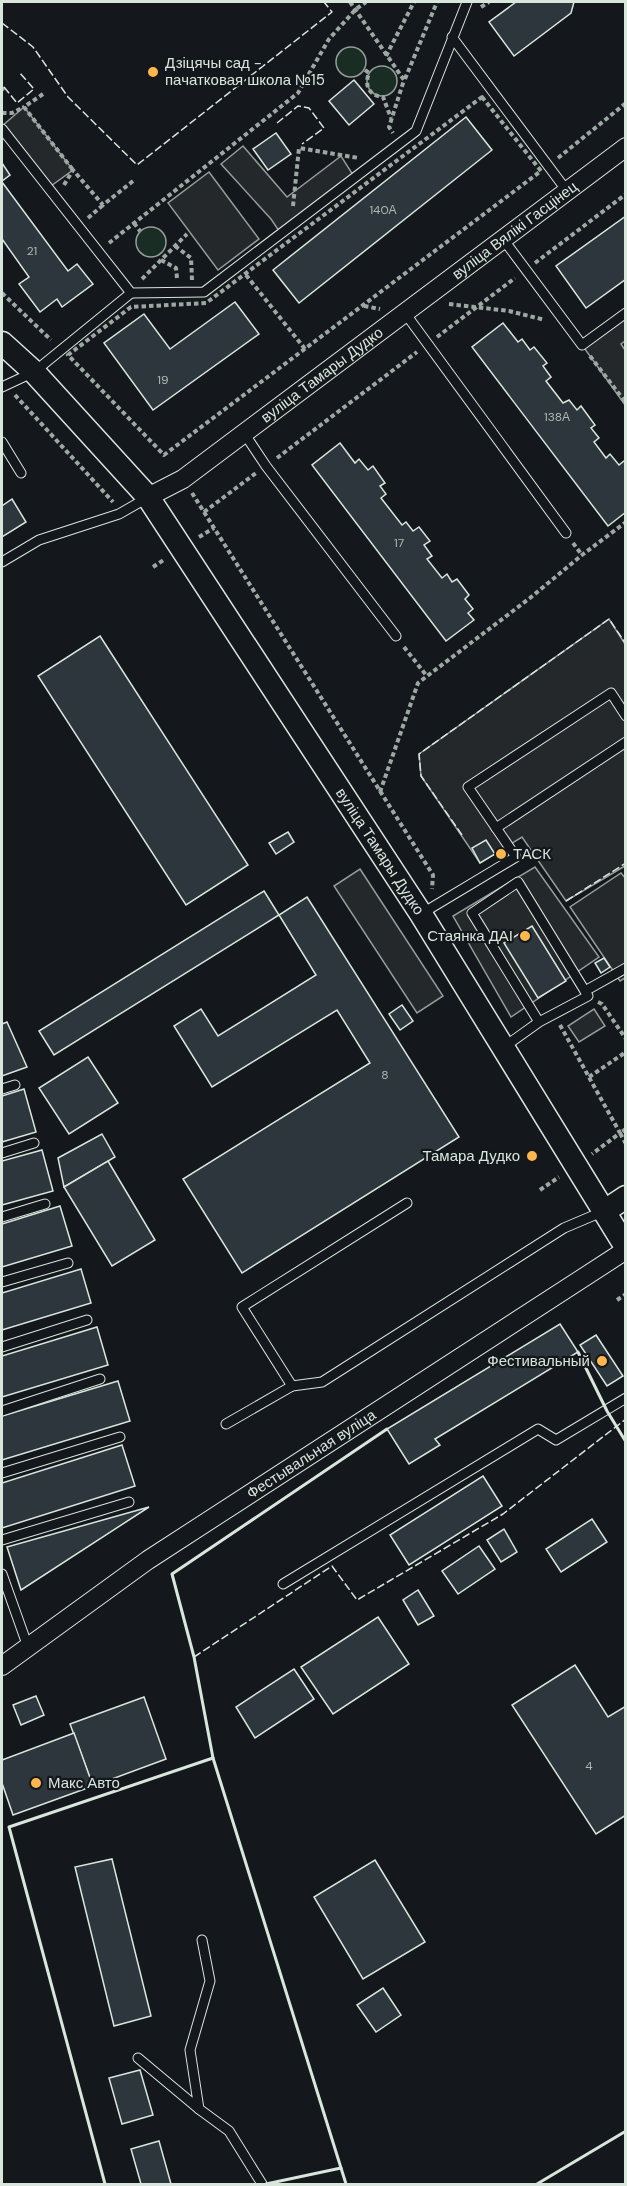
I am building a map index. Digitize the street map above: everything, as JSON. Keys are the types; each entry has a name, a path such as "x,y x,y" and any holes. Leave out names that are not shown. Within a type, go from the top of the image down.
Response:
{"street":[{"name":"вуліца Вялікі Гасцінец","path":"405,313 626,147"},
{"name":"вуліца Тамары Дудко","path":"148,497 183,479 405,313"},
{"name":"вуліца Тамары Дудко","path":"2,343 34,372 148,497 430,908 502,1048 605,1211 626,1249"},
{"path":"605,1211 626,1197"},
{"name":"Фестывальная вуліца","path":"2,1666 148,1560 626,1249"}],"lane":[{"path":"4,387 34,372 65,352 131,293 204,292 416,131 467,2"},
{"path":"452,37 545,168 567,191"},
{"path":"2,129 131,293"},
{"path":"503,239 582,345 626,314"},
{"path":"405,313 566,533"},
{"path":"244,433 266,466 396,636"},
{"path":"2,442 21,473"},
{"path":"2,562 39,540 119,514 148,497"},
{"path":"430,908 516,857 468,787 611,693 626,716"},
{"path":"496,828 626,742"},
{"path":"539,1022 472,912 518,882 586,993"},
{"path":"502,1048 626,968"},
{"path":"2,1089 15,1085"},
{"path":"2,1153 34,1143"},
{"path":"292,1386 242,1307 407,1203"},
{"path":"2,1217 45,1204"},
{"path":"226,1424 292,1386 322,1382 564,1228 605,1211"},
{"path":"2,1282 68,1263"},
{"path":"2,1347 87,1320"},
{"path":"2,1411 100,1379"},
{"path":"283,1584 538,1429 556,1440 626,1398"},
{"path":"2,1473 120,1437"},
{"path":"2,1540 129,1502"},
{"path":"2,1574 28,1647"},
{"path":"199,2109 190,2050 210,1981 202,1940"},
{"path":"138,2058 229,2131 262,2184"}],"path":[{"path":"350,2 404,80"},
{"path":"108,244 298,93 329,39 356,9 366,2"},
{"path":"386,56 414,2"},
{"path":"409,152 389,127 404,80 437,2"},
{"path":"364,70 369,73 366,83 368,88 374,95 384,97 391,119"},
{"path":"2,113 12,113 43,94"},
{"path":"65,352 131,308 206,303 482,97 545,168"},
{"path":"164,455 545,168 626,103"},
{"path":"24,107 103,205"},
{"path":"296,236 293,225 293,193 299,148 392,165"},
{"path":"63,189 73,170"},
{"path":"87,218 133,181"},
{"path":"82,211 94,227"},
{"path":"134,223 140,231"},
{"path":"141,280 187,234"},
{"path":"101,236 114,252"},
{"path":"175,246 191,258 192,284"},
{"path":"161,260 176,268 178,285"},
{"path":"133,274 149,286"},
{"path":"245,274 305,349"},
{"path":"185,285 200,283"},
{"path":"2,293 65,352 164,455 183,479 433,875 430,908"},
{"path":"420,301 509,311 569,327"},
{"path":"582,345 626,403"},
{"path":"4,387 112,500 119,514"},
{"path":"380,792 418,682 626,522"},
{"path":"396,636 426,675"},
{"path":"586,993 602,1004 626,1040"},
{"path":"554,1014 626,1144"},
{"path":"589,1077 626,1052"},
{"path":"620,1133 626,1129"},
{"path":"617,1300 626,1294"}],"green space":[{"path":"351,47 362,51 366,62 362,73 351,77 340,73 336,62 340,51"},
{"path":"382,66 393,70 397,81 393,92 382,96 371,92 367,81 371,70"},
{"path":"151,227 162,231 166,242 162,253 151,257 140,253 136,242 140,231"}],"shaded area":[{"path":"24,107 73,170 48,188 2,126"},
{"path":"243,146 287,197 341,156 355,178 281,234 271,219 221,164"},
{"path":"209,172 259,239 218,270 168,203"},
{"path":"625,313 625,341 621,344 625,350 625,405 582,345"},
{"path":"609,619 625,644 625,866 566,901 522,837 480,863 421,776 419,754"},
{"name":"Стаянка ДАІ","path":"535,867 599,957 511,1017 453,916"},
{"path":"360,869 443,996 417,1013 334,886"},
{"path":"621,873 626,879 625,978 620,981 570,907"},
{"path":"594,1009 605,1026 579,1042 568,1026"}],"building":[{"path":"516,2 574,2 571,13 514,56 489,22"},
{"path":"354,80 374,104 349,125 329,101"},
{"path":"466,117 492,150 299,303 273,270"},
{"path":"276,133 291,154 268,170 253,149"},
{"path":"2,163 10,175 2,181"},
{"path":"2,182 68,271 77,264 93,284 62,307 57,299 40,312 19,284 29,277 2,239"},
{"path":"626,216 626,279 586,308 556,266"},
{"path":"235,302 259,334 153,410 104,343 144,314 170,349"},
{"path":"503,323 518,342 522,339 530,350 534,347 547,363 543,366 551,377 546,381 563,403 569,400 577,410 581,406 595,425 591,428 599,438 594,442 606,458 610,454 619,465 624,461 626,463 626,512 608,526 472,347"},
{"path":"340,443 355,463 359,459 368,470 373,466 385,483 380,486 386,494 381,498 402,525 406,522 413,531 419,527 430,541 424,545 432,556 427,559 442,578 447,574 452,582 457,579 469,595 465,599 473,609 468,613 474,620 446,641 312,465"},
{"path":"12,499 26,522 2,537 2,506"},
{"path":"100,636 248,865 186,905 38,676"},
{"path":"288,832 294,842 276,854 269,843"},
{"path":"486,840 495,854 480,863 472,848"},
{"path":"504,849 507,854 498,859 495,855"},
{"path":"264,891 279,915 54,1055 39,1031"},
{"path":"307,897 459,1137 242,1273 183,1179 370,1063 337,1010 212,1087 174,1026 201,1009 218,1036 316,975 279,915"},
{"path":"532,926 566,981 538,998 504,943"},
{"path":"604,958 610,967 601,973 595,963"},
{"path":"402,1005 413,1021 400,1030 389,1014"},
{"path":"7,1022 27,1067 2,1076 2,1024"},
{"path":"88,1057 118,1103 69,1134 39,1088"},
{"path":"24,1089 36,1132 2,1142 2,1096"},
{"path":"102,1134 115,1157 64,1187 58,1158"},
{"path":"42,1150 53,1191 2,1205 2,1161"},
{"path":"108,1161 155,1240 112,1266 64,1187"},
{"path":"60,1206 72,1246 2,1267 2,1224"},
{"path":"81,1269 91,1303 2,1330 2,1293"},
{"path":"560,1324 578,1352 435,1439 440,1445 409,1464 387,1429"},
{"path":"97,1327 108,1365 2,1397 2,1356"},
{"name":"Фестивальный","path":"596,1335 623,1376 607,1386 580,1345"},
{"path":"118,1381 130,1421 2,1460 2,1416"},
{"path":"122,1445 135,1486 2,1528 2,1483"},
{"path":"483,1476 502,1506 409,1565 390,1535"},
{"path":"149,1507 21,1590 7,1547"},
{"path":"592,1519 607,1542 561,1572 546,1549"},
{"path":"504,1529 517,1552 501,1562 487,1540"},
{"path":"479,1546 495,1569 458,1594 442,1571"},
{"path":"418,1590 434,1616 418,1625 403,1600"},
{"path":"378,1617 409,1664 333,1714 301,1667"},
{"path":"575,1665 608,1717 626,1706 626,1815 596,1834 512,1705"},
{"path":"294,1669 314,1699 255,1738 236,1707"},
{"path":"36,1696 44,1715 21,1725 13,1705"},
{"path":"144,1697 166,1759 93,1786 70,1724"},
{"path":"74,1733 93,1786 13,1815 2,1783 2,1760"},
{"path":"112,1859 151,2016 114,2026 75,1867"},
{"path":"375,1860 425,1942 363,1979 314,1897"},
{"path":"383,1988 401,2015 376,2032 357,2005"},
{"path":"140,2070 153,2115 122,2124 109,2078"},
{"path":"159,2141 171,2184 141,2184 131,2149"}],"fence":[{"path":"2,23 33,47 68,97 137,165 332,12 324,2"},
{"path":"4,87 17,103 34,89 20,73"},
{"path":"277,123 298,106 309,108 324,128 302,144"},
{"path":"462,835 421,776 419,754 609,619 626,644"},
{"path":"566,901 626,863"},
{"path":"194,1657 332,1566 357,1600 503,1514 626,1419"}],"wall":[{"path":"578,1352 607,1411 626,1442"},
{"path":"346,2184 213,1758 194,1657 172,1574 387,1429"},
{"path":"105,2184 9,1827 213,1758"},
{"path":"537,2184 626,2131"},
{"path":"266,2184 341,2168"}],"place":[{"name":"Дзіцячы сад - пачатковая школа №15","path":"153,72"},
{"name":"ТАСК","path":"501,854"},
{"name":"Стаянка ДАІ","path":"525,936"},
{"name":"Тамара Дудко","path":"532,1156"},
{"name":"Фестивальный","path":"602,1361"},
{"name":"Макс Авто","path":"36,1783"}]}
